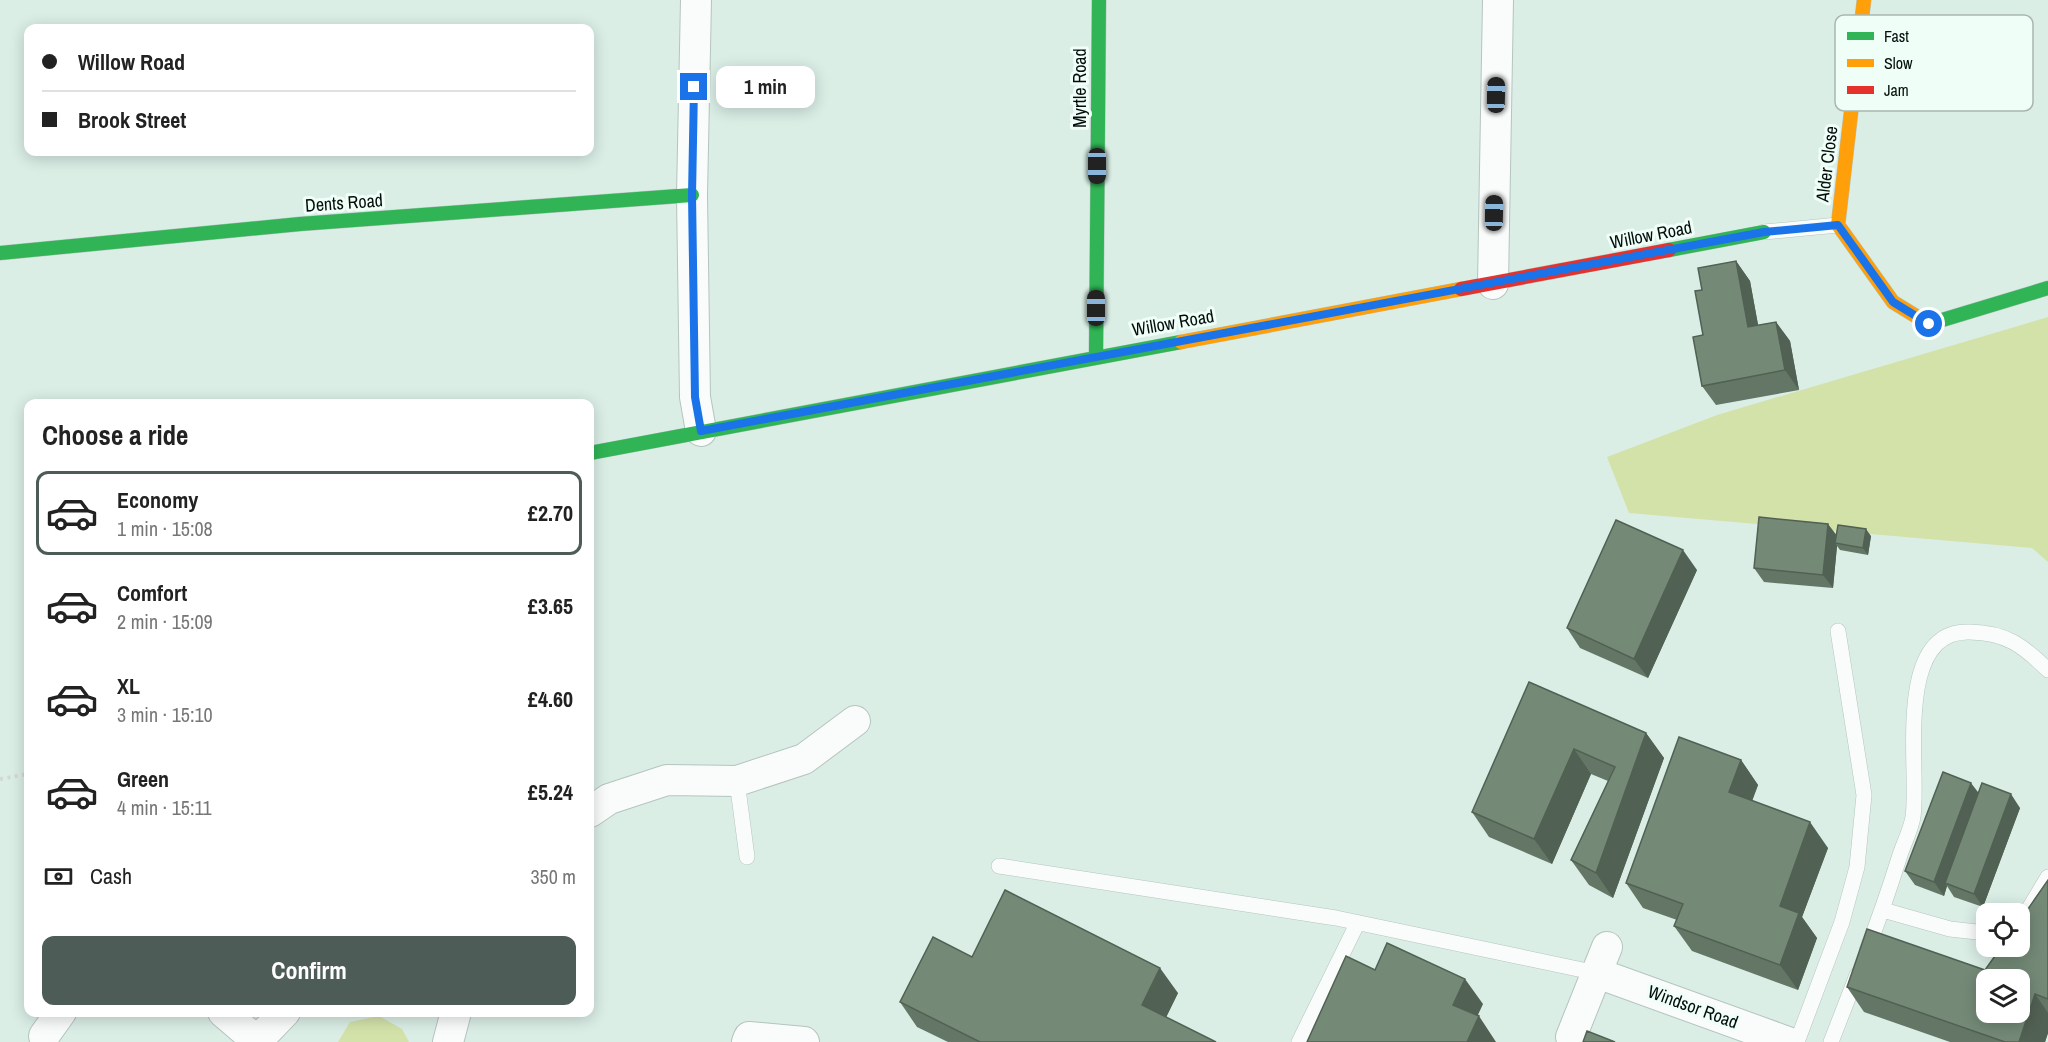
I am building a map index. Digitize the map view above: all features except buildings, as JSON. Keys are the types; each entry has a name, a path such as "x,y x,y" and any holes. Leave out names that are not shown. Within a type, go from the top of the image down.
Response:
{"street":[{"path":"696,0 692,195 695,397 701,431"},
{"name":"Myrtle Road","path":"1096,356 1099,0"},
{"path":"1493,284 1498,0"},
{"name":"Alder Close","path":"1862,15 1864,0"},
{"name":"Alder Close","path":"1838,225 1851,111"},
{"name":"Dents Road","path":"0,253 300,224 692,195"},
{"path":"1838,225 1893,302 1929,324 2048,288"},
{"name":"Willow Road","path":"594,452 1764,232"},
{"path":"594,809 609,799 667,780 737,781 804,759 855,721"},
{"path":"1572,1037 1602,960"},
{"name":"Windsor Road","path":"1602,960 1788,1042"},
{"path":"229,1017 258,1042 280,1017"},
{"path":"448,1042 455,1017"},
{"path":"747,1042 749,1037 804,1042"}],"lane":[{"path":"1764,232 1838,225"},
{"path":"1797,1042 1842,922 1857,867 1864,795 1838,631"},
{"path":"1831,1042 1882,909 1913,817 1914,712 1916,686 1924,662 1939,642 1960,631 1993,632 2023,646 2048,670"},
{"path":"737,781 747,857"},
{"path":"999,866 1336,918 1357,924 1602,960"},
{"path":"2030,907 2048,877"},
{"path":"1882,909 1950,929 1976,932"},
{"path":"1299,1042 1357,924"}],"path":[{"path":"0,778 24,775"}],"green space":[{"path":"2048,317 2048,562 2032,548 1629,513 1607,457 1717,415"},
{"path":"381,1017 402,1029 409,1042 338,1042 350,1022"}],"traffic: fast":[{"path":"1096,356 1099,0"},
{"path":"0,253 300,224 692,195"},
{"path":"1669,250 1764,232"},
{"path":"1919,318 1929,324 2048,288"},
{"path":"594,452 1181,342"}],"traffic: slow":[{"path":"1862,15 1864,0"},
{"path":"1851,111 1838,225 1893,302 1919,318"},
{"path":"1181,342 1461,289"}],"traffic: jam":[{"path":"1461,289 1669,250"}],"route":[{"path":"694,87 692,195 695,397 701,431 1764,232 1838,225 1893,302 1929,324"}]}
